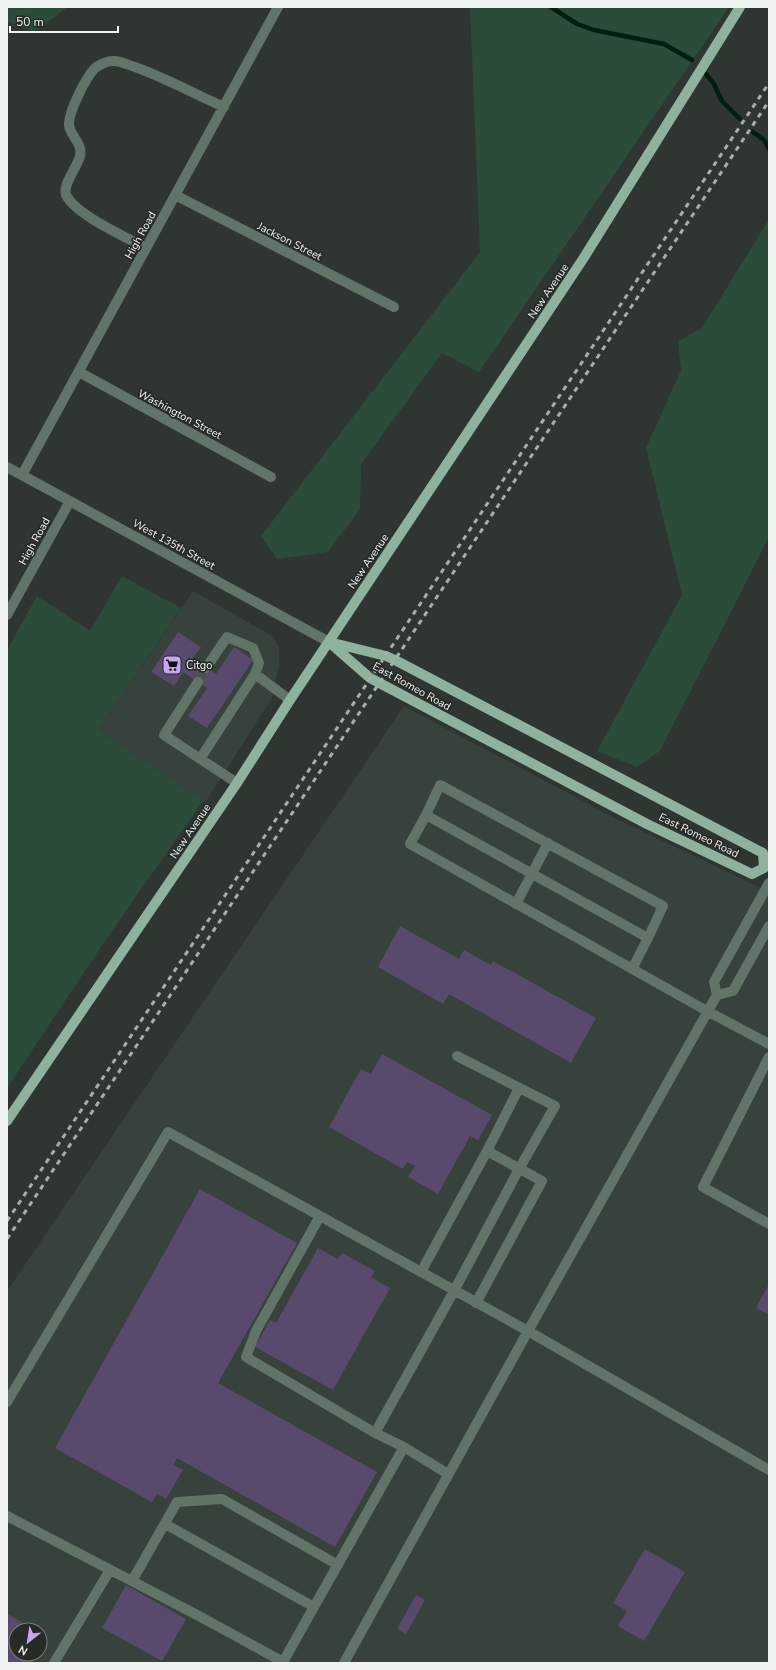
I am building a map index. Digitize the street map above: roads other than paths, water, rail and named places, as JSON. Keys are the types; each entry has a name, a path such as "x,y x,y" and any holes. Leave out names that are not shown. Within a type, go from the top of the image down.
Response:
{"main road":[{"name":"New Avenue","path":"7,1121 237,783 290,700 583,259 740,7"},
{"name":"East Romeo Road","path":"329,642 386,656 766,852 767,870 752,874 579,789 370,678 329,642"}],"street":[{"name":"High Road","path":"22,475 278,7"},
{"path":"146,248 88,216 74,205 66,194 66,187 80,156 80,149 69,126 70,115 88,77 96,68 103,64 112,61 122,63 153,74 224,107"},
{"name":"Jackson Street","path":"175,196 394,307"},
{"name":"Washington Street","path":"79,372 271,477"},
{"name":"West 135th Street","path":"7,467 329,642"},
{"name":"High Road","path":"7,615 70,501"},
{"path":"200,759 255,674 259,663 253,648 227,638 206,668"},
{"path":"255,674 290,700"},
{"path":"198,682 164,735 237,783"},
{"path":"632,969 664,906 440,785 410,844 708,1012 769,1044"},
{"path":"426,815 648,938"},
{"path":"516,904 548,844"},
{"path":"344,1663 448,1474 708,1012 717,995 714,982 769,883"},
{"path":"717,995 733,991 769,926"},
{"path":"375,1433 555,1106 457,1056"},
{"path":"769,1057 703,1187 769,1224"},
{"path":"421,1272 487,1151 519,1088"},
{"path":"7,1402 168,1132 528,1331 769,1470"},
{"path":"476,1303 542,1181 487,1151"},
{"path":"320,1216 256,1331 246,1357 448,1474"},
{"path":"7,1516 284,1662 404,1448"},
{"path":"132,1581 177,1502 222,1499 338,1565"},
{"path":"165,1524 314,1607"},
{"path":"54,1663 110,1570"}],"waterway":[{"path":"551,7 577,24 594,30 664,44 692,60"},
{"path":"706,74 714,84 722,101 740,119"},
{"path":"753,132 764,140 769,149"}],"tunnel":[{"path":"198,682 206,668"}],"railway":[{"path":"7,1221 769,83"},
{"path":"7,1239 769,101"}],"place":[{"name":"Citgo","path":"172,665"}]}
